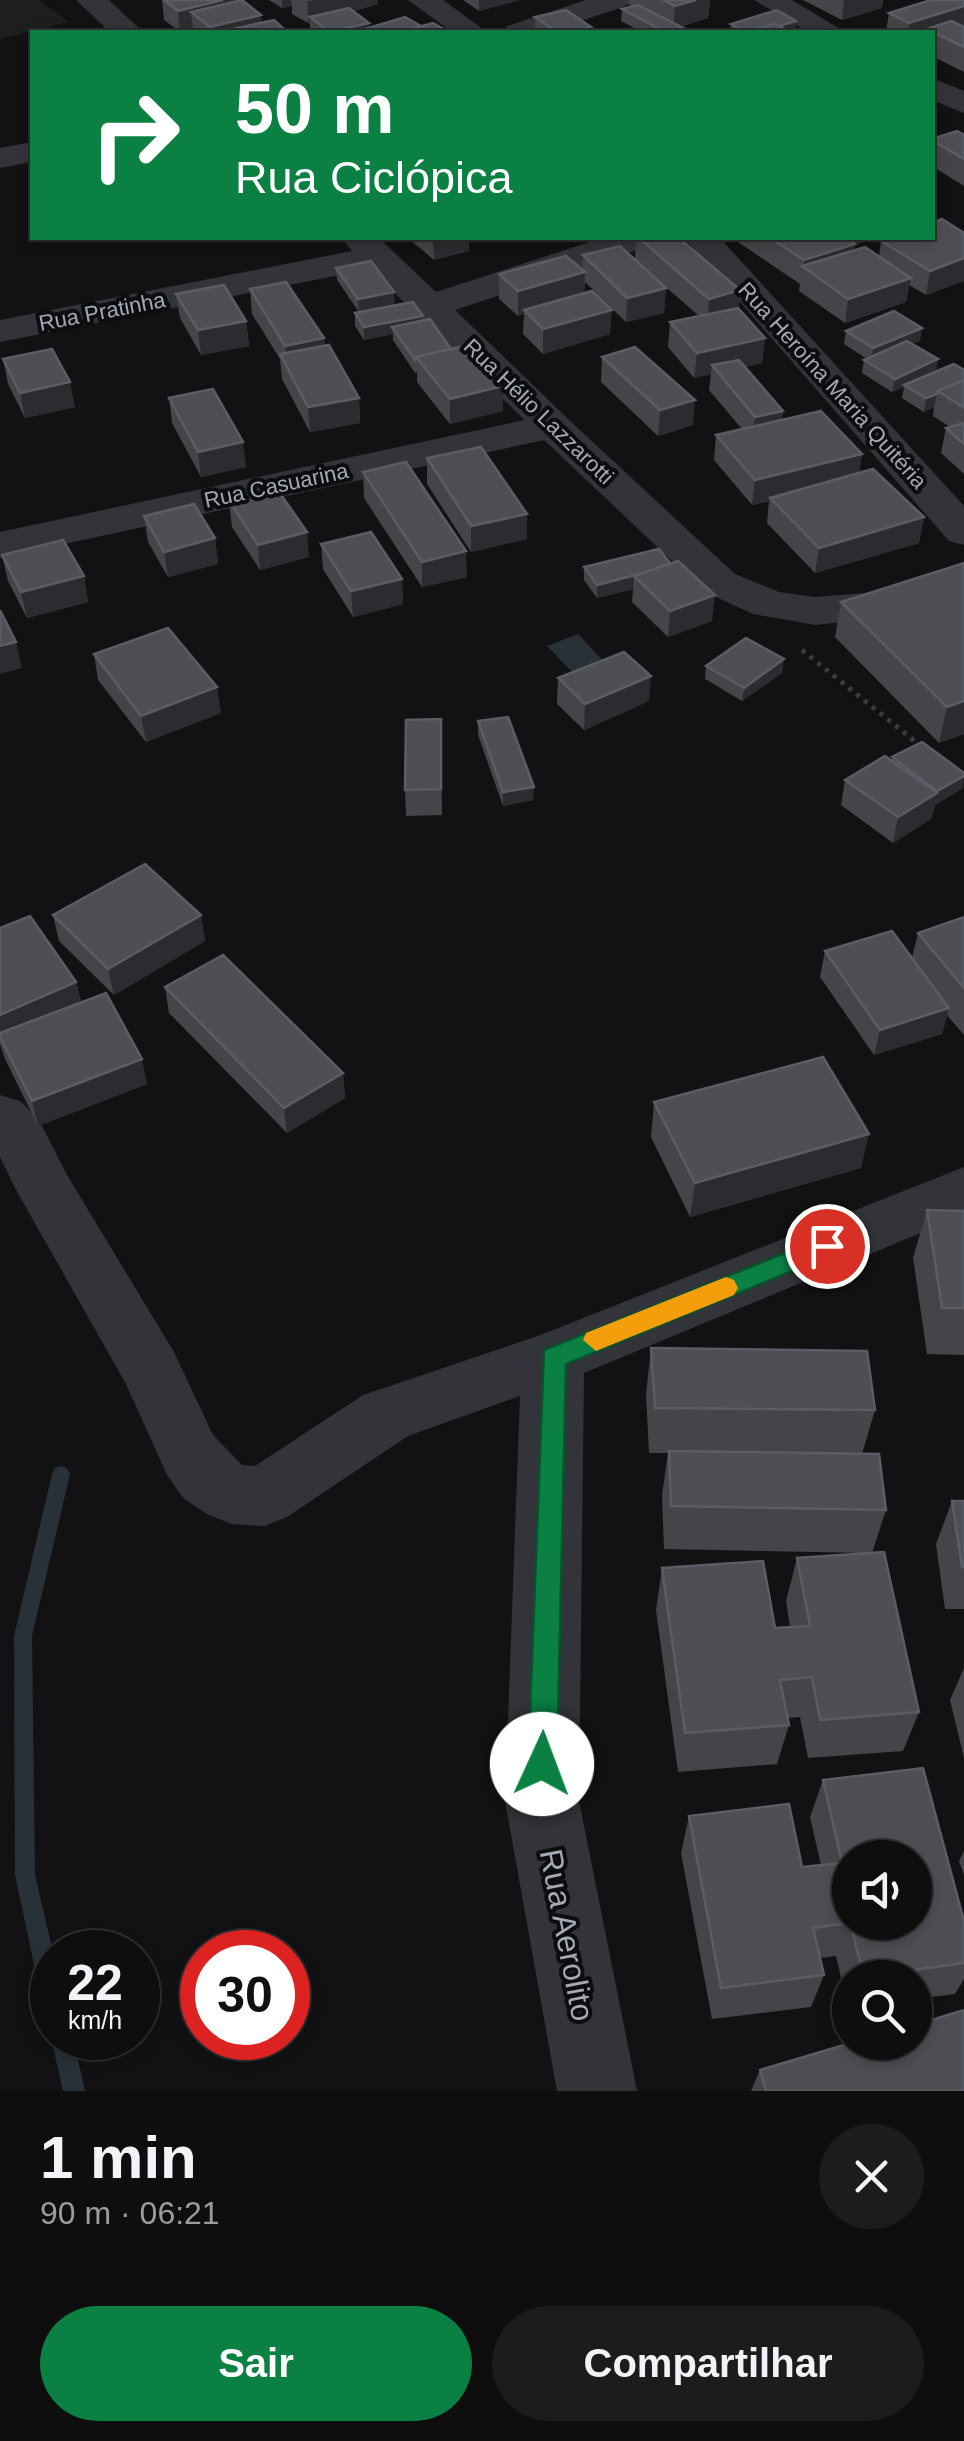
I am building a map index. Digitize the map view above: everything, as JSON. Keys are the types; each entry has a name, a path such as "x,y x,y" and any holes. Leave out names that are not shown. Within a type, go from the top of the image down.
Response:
{"street":[{"path":"91,0 126,30"},
{"path":"423,0 469,30"},
{"path":"524,30 616,0"},
{"path":"769,0 826,30"},
{"path":"935,89 964,104"},
{"path":"0,158 30,152"},
{"path":"432,306 630,240"},
{"name":"Rua Heroína Maria Quitéria","path":"703,240 964,532"},
{"name":"Rua Hélio Lazzarotti","path":"369,247 720,583 769,604 815,611 884,605 964,577"},
{"name":"Rua Pratinha","path":"0,331 369,247"},
{"name":"Rua Casuarina","path":"0,545 553,426"},
{"path":"0,1117 18,1134 22,1191 152,1371 190,1455 208,1478 232,1494 264,1496 386,1415 553,1358 964,1190"},
{"name":"Rua Aerolito","path":"553,1358 542,1800 597,2091"}],"path":[{"path":"792,642 922,747"}],"shaded area":[{"path":"0,0 39,0 69,22 30,30 0,39"},
{"path":"578,634 607,665 576,676 547,646"}],"building":[{"path":"164,0 223,0 178,11"},
{"path":"242,0 261,15 210,27 191,12"},
{"path":"663,0 696,0 675,6"},
{"path":"931,0 964,0 964,6 909,23 889,13"},
{"path":"638,5 685,29 661,30 622,9"},
{"path":"349,8 369,23 326,30 310,17"},
{"path":"566,10 591,27 554,30 535,17"},
{"path":"777,10 796,21 752,30 731,24"},
{"path":"405,17 421,26 407,30 361,30"},
{"path":"274,20 285,30 228,30"},
{"path":"951,21 964,27 964,47 935,30 927,29"},
{"path":"433,23 445,30 407,30"},
{"path":"775,24 787,30 752,30"},
{"path":"957,131 964,135 964,159 935,142 935,138"},
{"path":"942,219 964,233 964,258 930,271 881,241 935,240 935,222"},
{"path":"641,240 681,240 740,290 709,299"},
{"path":"773,240 848,240 855,244 804,260"},
{"path":"620,246 666,288 627,298 583,255"},
{"path":"865,247 911,278 848,299 802,266"},
{"path":"566,256 585,272 518,291 499,274"},
{"path":"371,261 394,292 358,299 336,268"},
{"path":"286,282 324,338 285,346 250,289"},
{"path":"224,285 246,321 198,330 176,294"},
{"path":"592,291 612,310 543,329 524,310"},
{"path":"413,302 423,316 364,327 355,313"},
{"path":"738,308 765,338 697,353 670,322"},
{"path":"894,311 922,328 873,348 846,331"},
{"path":"430,319 451,349 415,360 392,327"},
{"path":"907,341 938,359 895,379 864,360"},
{"path":"329,345 359,398 308,407 280,354"},
{"path":"469,345 503,386 450,399 416,357"},
{"path":"635,347 695,400 660,410 602,357"},
{"path":"52,349 70,382 20,393 3,359"},
{"path":"739,360 783,411 755,417 712,365"},
{"path":"954,364 964,370 964,380 937,394 926,398 904,385"},
{"path":"964,380 964,408 938,391"},
{"path":"213,389 243,442 198,452 169,398"},
{"path":"821,411 862,454 755,480 716,435"},
{"path":"964,423 964,444 946,428"},
{"path":"481,447 527,514 471,526 427,458"},
{"path":"406,462 466,551 422,562 363,472"},
{"path":"873,469 924,517 819,548 770,498"},
{"path":"277,489 307,532 258,545 229,501"},
{"path":"194,504 215,538 164,552 144,516"},
{"path":"371,532 402,579 351,591 321,544"},
{"path":"63,540 84,576 21,592 2,555"},
{"path":"659,549 670,563 597,585 584,567"},
{"path":"678,561 715,595 670,611 634,576"},
{"path":"964,563 964,701 947,707 841,602"},
{"path":"0,610 16,642 0,646"},
{"path":"168,628 217,687 141,716 94,654"},
{"path":"746,638 784,659 744,688 706,666"},
{"path":"624,652 651,676 585,704 558,678"},
{"path":"508,717 534,787 503,792 478,721"},
{"path":"441,719 441,789 405,790 406,720"},
{"path":"922,742 964,776 937,791 892,757"},
{"path":"885,756 937,793 898,817 845,780"},
{"path":"145,864 201,915 108,969 53,915"},
{"path":"30,916 76,982 0,1015 0,928"},
{"path":"964,917 964,988 918,933"},
{"path":"892,931 949,1008 880,1030 825,951"},
{"path":"223,955 343,1073 284,1108 165,987"},
{"path":"106,993 142,1059 32,1101 0,1033"},
{"path":"823,1057 869,1134 695,1183 654,1102"},
{"path":"927,1210 964,1211 964,1308 942,1308"},
{"path":"651,1348 867,1351 875,1410 655,1408"},
{"path":"669,1451 879,1454 886,1510 671,1506"},
{"path":"952,1501 964,1501 964,1567 962,1567"},
{"path":"884,1552 919,1712 820,1720 812,1677 780,1680 789,1725 685,1733 662,1568 763,1561 775,1628 810,1626 797,1558"},
{"path":"923,1768 964,1921 964,1963 932,1967 932,1960 860,1960 854,1940 932,1940 932,1840 837,1840 823,1780"},
{"path":"789,1804 802,1867 832,1864 832,1925 813,1928 824,1975 721,1988 689,1816"},
{"path":"964,2010 964,2091 766,2091 760,2070 832,2049 832,2060 932,2060 932,2020"}],"waterway":[{"path":"37,1930 25,1875 23,1636 61,1474"},
{"path":"67,2060 74,2091"}],"slow traffic":[{"path":"596,1340 726,1288"}],"route":[{"path":"542,1764 553,1358 827,1246"}]}
